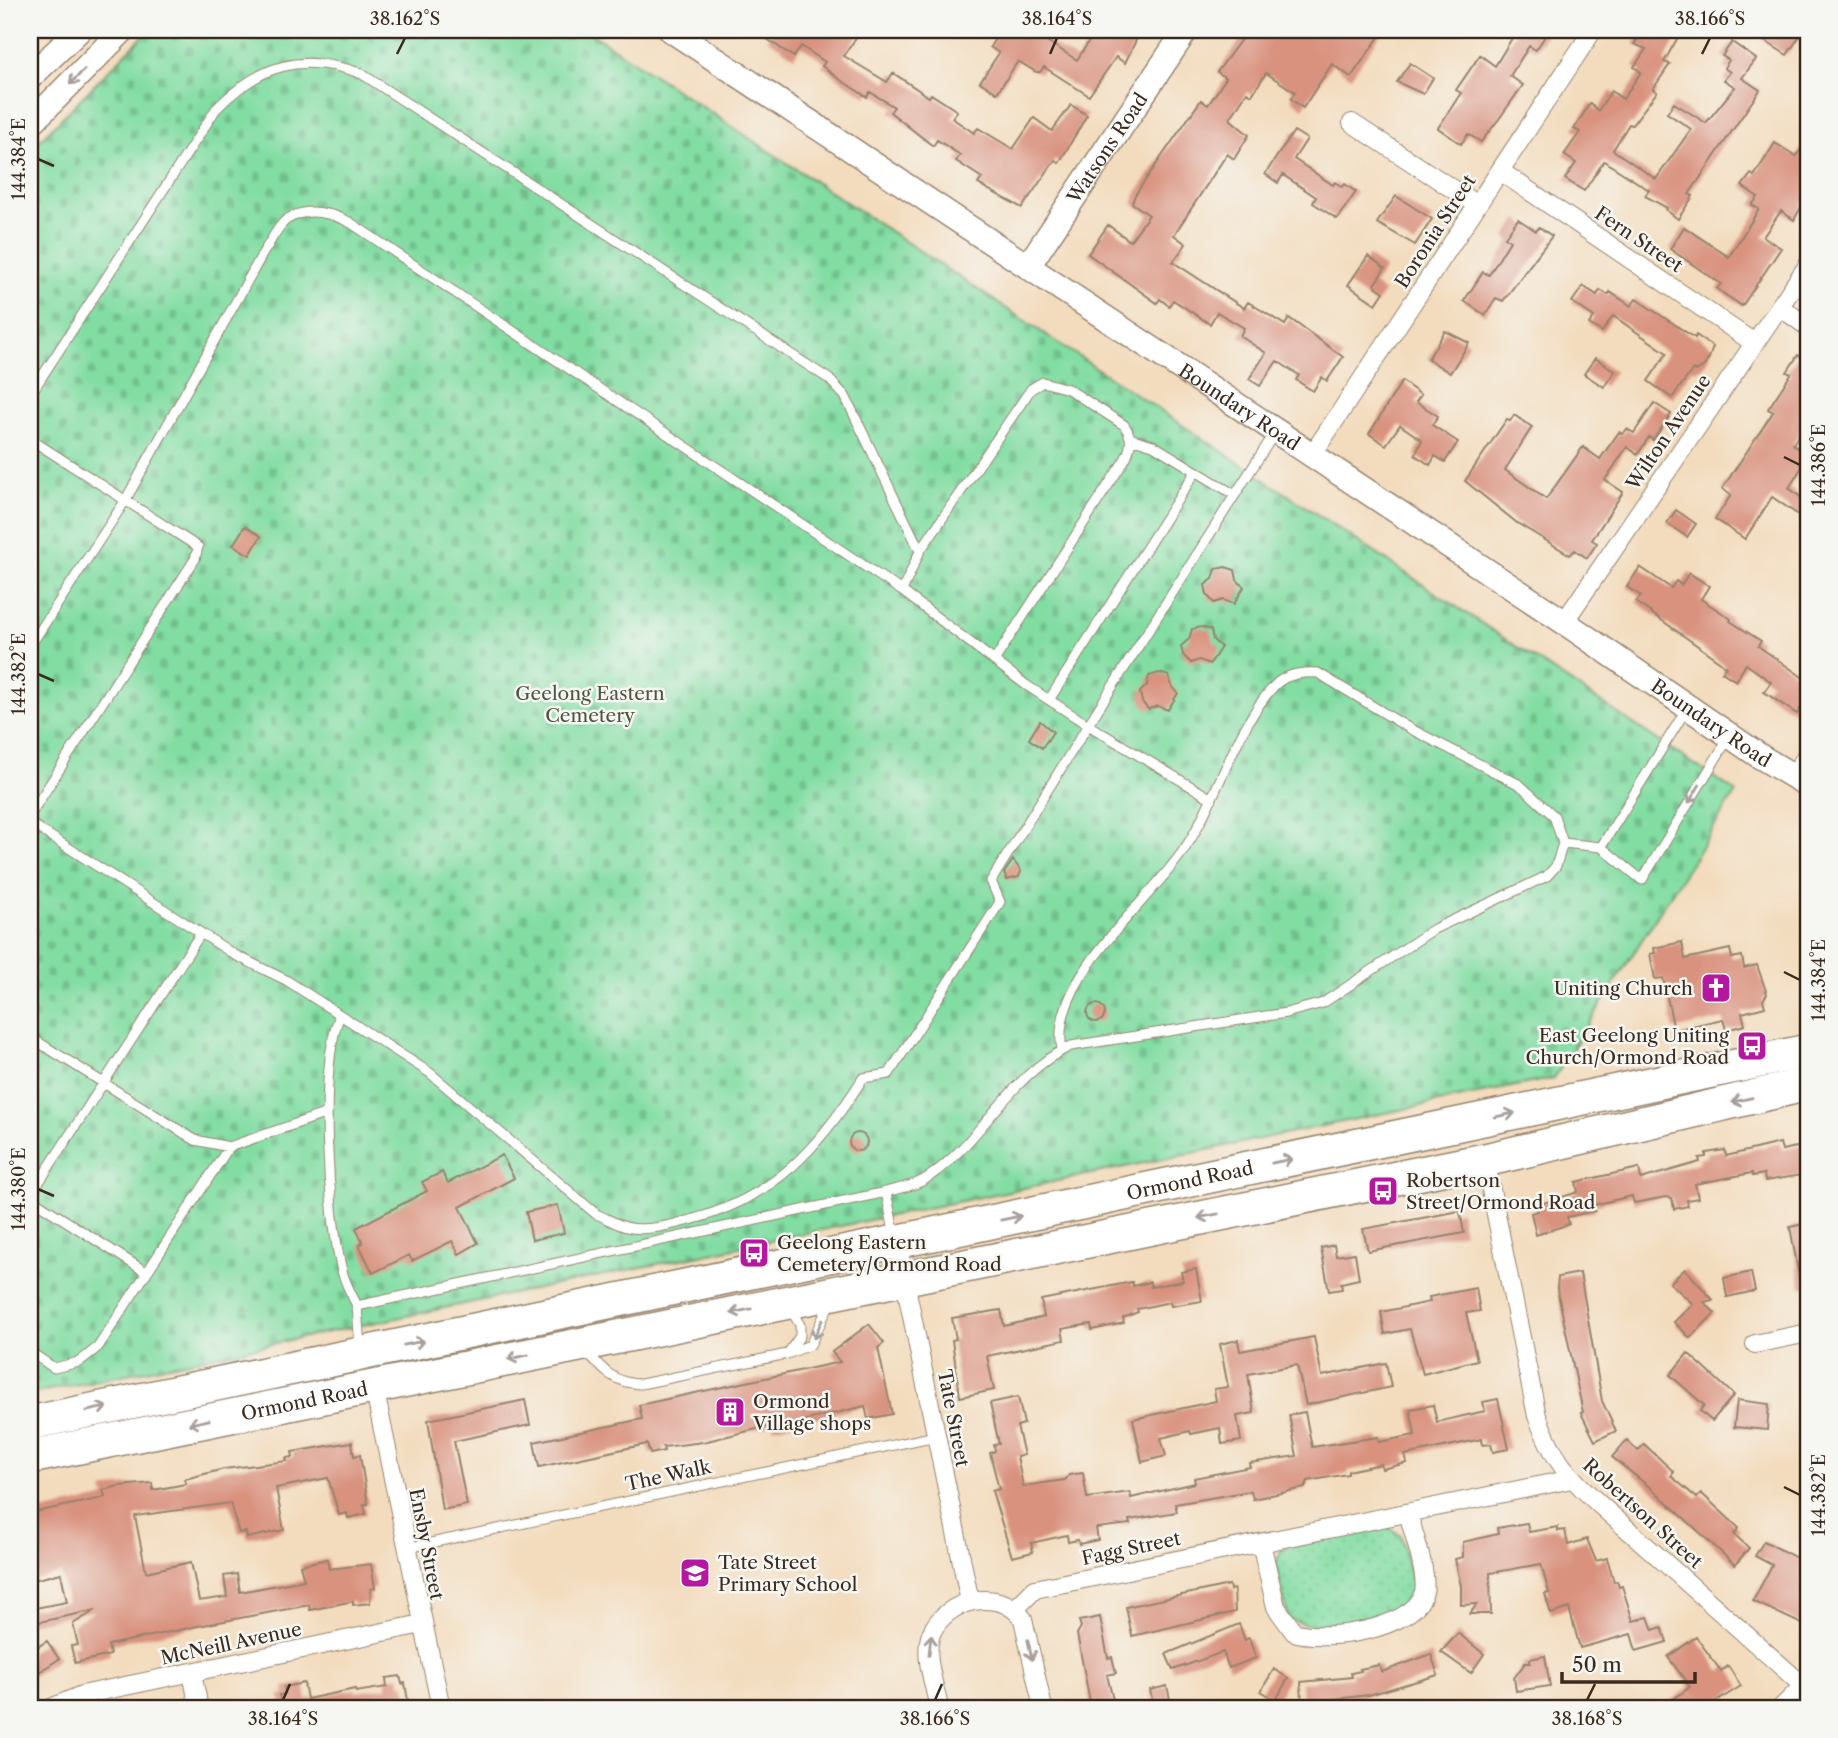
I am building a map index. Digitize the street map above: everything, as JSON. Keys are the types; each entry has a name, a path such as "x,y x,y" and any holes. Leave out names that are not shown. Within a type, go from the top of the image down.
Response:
{"highway":[{"name":"Ormond Road","path":"30,1457 374,1387 575,1327 897,1242 1808,1051"},
{"name":"Ormond Road","path":"30,1423 360,1354 787,1301 1485,1160 1808,1084"}],"main road":[{"path":"30,77 79,30"},
{"path":"30,124 123,30"},
{"name":"Boundary Road","path":"671,30 1564,622 1730,736 1801,780"},
{"name":"Watsons Road","path":"1028,266 1186,30"}],"street":[{"name":"Boronia Street","path":"1312,455 1593,30"},
{"path":"1352,123 1477,205"},
{"name":"Fern Street","path":"1500,170 1754,343"},
{"name":"Wilton Avenue","path":"1564,622 1808,265"},
{"path":"1780,307 1808,327"},
{"path":"1801,780 1808,753"},
{"name":"Robertson Street","path":"1485,1160 1537,1416 1551,1453 1572,1479 1807,1686"},
{"name":"Tate Street","path":"897,1242 970,1602"},
{"path":"1755,1344 1808,1333"},
{"name":"Ensby Street","path":"374,1387 441,1708"},
{"name":"Fagg Street","path":"1016,1608 1035,1589 1572,1479"},
{"path":"1261,1543 1276,1607 1294,1632 1319,1637 1358,1630 1405,1616 1419,1604 1424,1580 1408,1513"},
{"path":"939,1708 928,1653 931,1635 942,1616 970,1602 989,1599 1016,1608 1023,1619 1043,1708"},
{"name":"McNeill Avenue","path":"51,1708 82,1695 422,1625"},
{"path":"192,1673 199,1708"},
{"path":"1780,1708 1807,1686"}],"lane":[{"path":"30,395 225,100 257,74 284,65 309,62 341,66 362,74 829,379 845,396 920,551"},
{"path":"30,646 125,500 263,253 287,220 313,212 332,212 902,591 994,662 1049,700 1212,799"},
{"path":"902,591 920,551 1031,389 1043,382 1068,389 1124,425 1130,438 1128,456 994,662"},
{"path":"30,823 235,955 286,980 430,1073 596,1214 627,1227 643,1228 673,1225 716,1212 774,1183 818,1143 863,1077 889,1074 1000,902 991,881 1276,431"},
{"path":"1130,438 1153,445 1235,495"},
{"path":"30,439 198,547 195,559 30,814"},
{"path":"1049,700 1196,471"},
{"path":"356,1306 886,1192 925,1180 952,1159 1034,1069 1062,1050 1286,1013 1323,1003 1434,929 1547,876 1556,866 1563,843 1554,816 1520,785 1407,727 1318,673 1301,672 1276,683 1255,713 1192,838 1163,879 1082,973 1062,1015 1059,1034 1062,1050"},
{"path":"1601,847 1688,707"},
{"path":"1563,843 1601,847 1642,880 1730,736"},
{"path":"146,1272 30,1197 201,933"},
{"path":"340,1015 332,1033 327,1113 335,1228 343,1272 356,1306 360,1354"},
{"path":"30,1037 102,1085 195,1140 229,1147 327,1113"},
{"path":"30,1352 54,1368 79,1362 99,1346 229,1147"},
{"path":"886,1192 897,1242"},
{"path":"575,1327 600,1368 628,1384 787,1354 810,1345 836,1291"},
{"path":"787,1301 800,1325 800,1336 787,1354"},
{"name":"The Walk","path":"407,1548 936,1436"}],"green space":[{"name":"Geelong Eastern Cemetery","path":"149,30 586,30 1736,792 1554,1078 30,1394 30,150"},
{"path":"1386,1525 1401,1536 1414,1591 1403,1606 1329,1624 1300,1623 1288,1618 1276,1563 1282,1548"}],"building":[{"path":"773,30 861,30 844,56 887,82 893,73 929,97 931,94 957,111 952,118 974,133 978,128 1013,149 1034,118 1052,131 1071,105 1087,115 1059,163 1055,160 1022,208 978,184 982,178 956,161 960,155 937,140 933,146 890,112 894,107 870,92 867,97 839,79 822,66 825,62 801,46 794,57 767,39"},
{"path":"1000,30 1021,30 1035,38 1037,35 1077,60 1096,30 1141,30 1125,63 1116,57 1089,96 1044,67 1040,72 1036,72 1018,61 997,93 980,82 999,53 990,47"},
{"path":"1248,30 1384,30 1351,77 1332,64 1303,108 1291,99 1295,92 1266,73 1252,95 1247,92 1230,119 1249,135 1234,159 1227,154 1174,235 1186,244 1173,262 1244,308 1248,302 1285,325 1289,318 1343,357 1327,381 1322,377 1313,391 1296,380 1299,375 1277,361 1260,386 1249,379 1266,353 1240,336 1244,328 1217,312 1210,324 1173,300 1169,306 1160,299 1157,303 1088,254 1108,225 1130,241 1149,215 1132,203 1135,195 1201,100 1208,105 1226,78 1217,72"},
{"path":"1517,30 1549,30 1536,50 1529,46 1510,76 1523,85 1499,119 1481,142 1468,134 1461,144 1438,128 1461,93 1456,90 1480,55 1495,66"},
{"path":"1644,30 1682,30 1664,62 1670,64 1653,89 1657,92 1632,125 1629,124 1613,150 1656,179 1691,129 1667,113 1674,103 1706,123 1735,87 1724,80 1730,72 1724,68 1729,60 1722,56 1732,42 1756,59 1742,78 1760,90 1689,194 1693,196 1678,219 1666,210 1667,208 1645,196 1649,190 1604,161 1584,191 1565,179 1576,163 1564,155 1580,132 1574,129 1590,103 1598,111 1611,91 1623,99 1641,72 1634,67 1646,49 1634,44"},
{"path":"1747,30 1804,30 1787,55"},
{"path":"1410,63 1433,78 1423,94 1397,82"},
{"path":"1294,131 1307,139 1294,159 1333,185 1335,182 1342,187 1345,184 1356,192 1337,219 1313,203 1316,197 1283,175 1278,183 1265,174"},
{"path":"1808,140 1808,195 1794,220 1781,211 1763,237 1781,248 1742,306 1717,289 1721,284 1670,249 1684,227 1729,257 1759,209 1752,205 1758,197 1742,186 1751,174 1754,176 1775,143 1796,156"},
{"path":"1396,196 1432,219 1415,245 1377,223"},
{"path":"1518,219 1536,231 1539,227 1552,236 1503,301 1496,298 1485,315 1464,301 1483,272 1489,275 1510,241 1505,237"},
{"path":"1368,256 1385,268 1374,285 1384,292 1376,304 1348,285"},
{"path":"1583,286 1597,295 1600,290 1608,295 1610,292 1631,306 1636,299 1713,347 1709,358 1704,366 1696,371 1693,369 1672,398 1648,381 1667,353 1613,316 1602,332 1589,324 1594,317 1572,302"},
{"path":"1445,331 1469,343 1450,373 1428,359"},
{"path":"1798,355 1808,362 1808,420 1793,444 1808,457 1789,488 1808,503 1800,516 1772,497 1745,539 1715,519 1731,495 1722,489 1773,412 1768,409 1791,374 1787,372"},
{"path":"1595,358 1615,371 1604,387 1584,374"},
{"path":"1402,381 1421,395 1416,402 1438,416 1432,425 1458,442 1445,462 1435,456 1430,465 1415,455 1422,440 1400,425 1386,445 1369,434"},
{"path":"1654,403 1671,414 1653,440 1649,437 1638,454 1627,447 1605,480 1623,492 1592,540 1597,543 1587,558 1575,550 1570,555 1517,523 1465,481 1507,419 1510,421 1514,415 1532,427 1505,470 1546,499 1583,447 1600,459 1619,432 1623,434 1627,429 1634,433"},
{"path":"1676,510 1696,524 1687,537 1667,523"},
{"path":"245,526 261,536 250,555 233,545"},
{"path":"1225,567 1235,570 1237,580 1244,587 1234,604 1223,600 1214,603 1207,595 1205,585 1213,579 1216,569"},
{"path":"1640,567 1671,588 1676,581 1681,585 1689,573 1709,586 1701,599 1761,641 1758,646 1808,681 1808,696 1797,714 1764,692 1771,682 1746,664 1736,681 1722,672 1726,667 1719,661 1636,602 1641,596 1627,587"},
{"path":"1201,627 1211,630 1213,640 1221,647 1210,664 1199,660 1191,663 1183,655 1181,646 1189,639 1192,629"},
{"path":"1159,673 1169,676 1178,693 1168,710 1158,706 1148,709 1142,702 1140,692 1147,685 1149,676"},
{"path":"1040,721 1053,732 1042,748 1029,739"},
{"path":"1013,860 1021,871 1019,877 1007,880 1004,873"},
{"name":"Uniting Church","path":"1682,942 1685,959 1730,949 1732,958 1742,956 1744,968 1757,965 1767,994 1763,1000 1765,1007 1742,1013 1745,1025 1726,1030 1723,1019 1674,1030 1663,978 1655,979 1650,954 1655,953 1654,948"},
{"path":"1096,1004 1102,1007 1105,1013 1102,1019 1096,1022 1090,1019 1087,1013 1090,1007"},
{"path":"858,1133 864,1136 867,1142 864,1148 858,1151 852,1148 849,1142 852,1136"},
{"path":"1780,1143 1782,1150 1802,1146 1803,1149 1808,1148 1808,1174 1765,1181 1764,1174 1753,1176 1752,1173 1695,1184 1698,1198 1687,1200 1688,1206 1674,1209 1672,1198 1634,1203 1632,1196 1593,1205 1595,1211 1567,1217 1569,1224 1536,1235 1531,1213 1538,1211 1537,1205 1578,1192 1576,1182 1639,1168 1641,1179 1700,1162 1699,1158 1706,1157 1706,1153 1725,1150 1726,1156"},
{"path":"502,1155 514,1178 460,1207 478,1243 459,1254 452,1241 412,1261 409,1255 373,1273 359,1245 363,1243 356,1228 427,1191 422,1182 442,1172 448,1183"},
{"path":"558,1205 564,1233 532,1240 526,1212"},
{"path":"1460,1211 1464,1233 1368,1251 1363,1229"},
{"path":"1808,1223 1808,1287 1801,1287 1790,1227"},
{"path":"1334,1245 1336,1256 1355,1253 1359,1279 1341,1283 1342,1289 1329,1291 1321,1248"},
{"path":"1196,1269 1202,1301 1171,1306 1170,1302 1137,1309 1138,1312 1123,1318 1124,1323 1092,1330 1091,1324 1062,1329 1064,1340 987,1356 994,1390 960,1397 952,1340 956,1339 952,1318 1001,1310 1004,1326 1044,1317 1041,1300 1132,1282 1133,1286 1150,1282 1151,1287 1183,1281 1181,1272"},
{"path":"1685,1269 1713,1300 1704,1302 1715,1313 1690,1338 1674,1322 1693,1304 1670,1283"},
{"path":"1751,1272 1755,1291 1727,1297 1724,1278"},
{"path":"1580,1273 1602,1401 1616,1431 1595,1441 1581,1413 1583,1412 1557,1289 1558,1277"},
{"path":"1476,1288 1480,1311 1466,1313 1477,1360 1423,1374 1410,1329 1385,1334 1381,1312 1430,1302 1429,1297"},
{"path":"869,1324 884,1343 878,1348 892,1414 868,1419 865,1406 774,1428 773,1425 703,1442 663,1447 664,1451 650,1454 647,1444 539,1467 534,1442 642,1419 639,1405 840,1362 832,1352"},
{"path":"1314,1337 1322,1376 1386,1363 1391,1387 1306,1405 1297,1365 1248,1374 1254,1413 1237,1416 1241,1441 1222,1444 1220,1428 1191,1434 1190,1431 1161,1438 1166,1456 1142,1462 1133,1419 1216,1401 1214,1389 1228,1387 1220,1344 1238,1340 1240,1351"},
{"path":"1688,1353 1734,1395 1712,1421 1700,1411 1704,1405 1670,1375"},
{"path":"1018,1397 1024,1424 1017,1426 1024,1455 1017,1457 1023,1486 1065,1480 1069,1475 1083,1473 1087,1498 1130,1492 1131,1498 1195,1483 1194,1478 1250,1467 1249,1463 1297,1456 1289,1415 1305,1412 1312,1447 1378,1437 1379,1442 1415,1435 1410,1409 1433,1405 1437,1422 1485,1411 1483,1402 1498,1399 1509,1449 1493,1452 1491,1444 1483,1445 1482,1439 1405,1455 1407,1463 1382,1469 1381,1464 1348,1471 1348,1474 1308,1481 1305,1488 1253,1499 1251,1491 1175,1504 1177,1512 1129,1520 1130,1524 1096,1528 1098,1540 1079,1544 1078,1540 1068,1542 1067,1535 1031,1543 1033,1552 1012,1557 992,1491 999,1489 990,1453 995,1451 994,1445 999,1444 990,1403"},
{"path":"525,1400 530,1425 454,1441 467,1505 442,1510 428,1420"},
{"path":"1737,1400 1769,1404 1767,1430 1734,1427"},
{"path":"1627,1440 1638,1451 1644,1444 1674,1472 1671,1476 1697,1498 1701,1493 1739,1528 1734,1534 1749,1548 1735,1565 1657,1493 1612,1457"},
{"path":"352,1442 354,1456 360,1455 368,1504 364,1504 366,1514 348,1518 347,1513 339,1515 328,1478 276,1488 284,1530 247,1538 246,1532 239,1533 230,1503 135,1516 146,1572 191,1562 199,1601 227,1597 224,1576 237,1574 240,1592 304,1580 300,1565 327,1559 329,1569 371,1564 375,1588 371,1589 370,1603 353,1605 353,1601 310,1610 309,1605 198,1626 108,1645 110,1655 75,1663 71,1646 78,1645 73,1624 96,1610 30,1624 30,1609 67,1602 61,1573 30,1581 30,1513 105,1497 103,1490 119,1486 152,1483 153,1490 186,1484 185,1479 224,1469 287,1461 286,1458 293,1457 292,1452"},
{"path":"1527,1523 1529,1532 1558,1527 1558,1531 1565,1530 1568,1545 1587,1539 1596,1561 1607,1558 1614,1582 1617,1581 1619,1587 1622,1586 1633,1621 1648,1617 1653,1630 1662,1627 1667,1642 1636,1651 1631,1634 1580,1648 1569,1608 1551,1614 1545,1594 1549,1593 1541,1564 1490,1573 1491,1614 1470,1614 1477,1604 1461,1605 1461,1586 1455,1559 1463,1557 1463,1542 1498,1534 1497,1528"},
{"path":"1764,1541 1808,1564 1808,1627 1753,1601 1772,1565 1755,1556"},
{"path":"1229,1585 1230,1590 1234,1589 1235,1612 1132,1636 1126,1607"},
{"path":"1100,1617 1108,1658 1112,1657 1116,1673 1107,1675 1115,1708 1091,1708 1077,1634 1081,1627 1079,1621"},
{"path":"1239,1624 1245,1640 1249,1638 1256,1658 1229,1668 1223,1652 1173,1670 1166,1654"},
{"path":"1458,1633 1484,1654 1471,1673 1441,1652"},
{"path":"1696,1637 1721,1671 1728,1666 1741,1686 1706,1708 1661,1708 1690,1687 1668,1657"},
{"path":"47,1641 59,1659 30,1678 30,1652"},
{"path":"1431,1654 1438,1675 1369,1695 1302,1703 1301,1682 1352,1677 1351,1673 1361,1671 1360,1669 1379,1665 1382,1672"},
{"path":"1545,1656 1550,1686 1516,1691 1514,1678 1525,1663 1530,1663 1530,1659"},
{"path":"1274,1669 1288,1678 1276,1700 1261,1691"},
{"path":"400,1676 402,1684 405,1683 409,1707 282,1708 279,1695 285,1694 284,1687 304,1683 307,1699 355,1689 356,1692 387,1687 386,1678"},
{"path":"1167,1686 1172,1708 1154,1708 1150,1690"}],"place":[{"name":"Uniting Church","path":"1716,988"},
{"name":"East Geelong Uniting Church/Ormond Road","path":"1752,1046"},
{"name":"Robertson Street/Ormond Road","path":"1383,1191"},
{"name":"Geelong Eastern Cemetery/Ormond Road","path":"754,1253"},
{"name":"Ormond Village shops","path":"730,1412"},
{"name":"Tate Street Primary School","path":"695,1573"}]}
